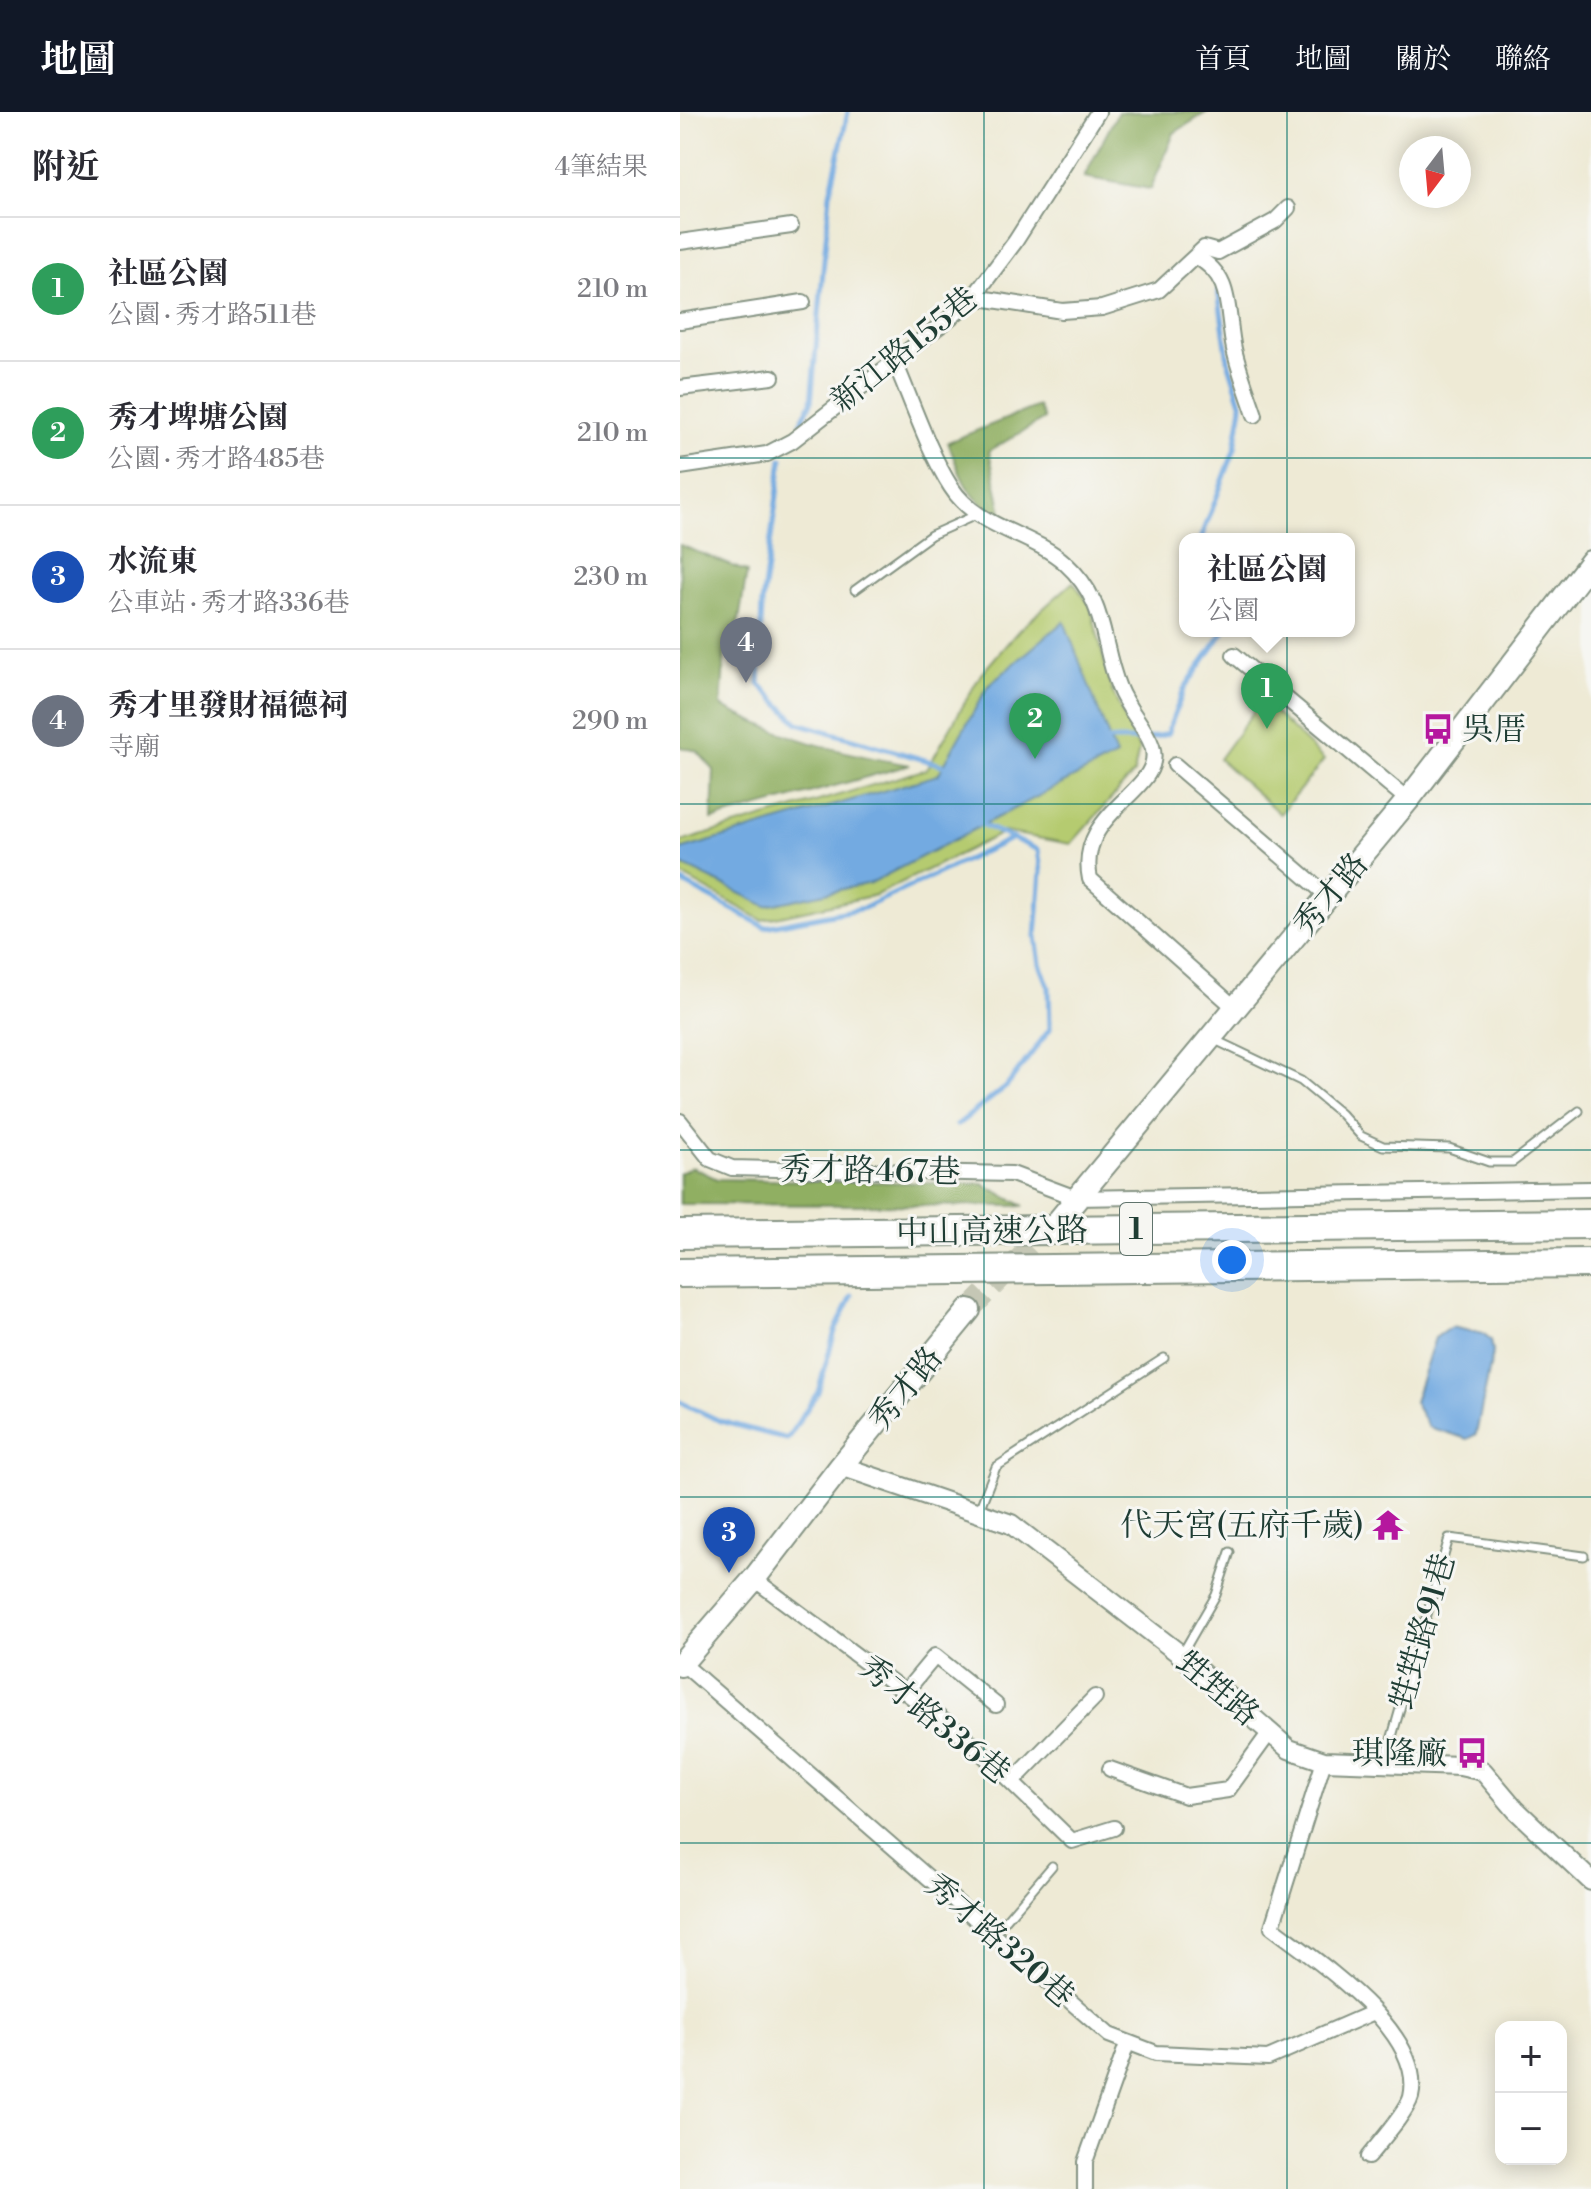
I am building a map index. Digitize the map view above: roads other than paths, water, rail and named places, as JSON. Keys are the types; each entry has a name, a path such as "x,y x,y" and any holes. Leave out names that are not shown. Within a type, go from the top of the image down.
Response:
{"highway":[{"name":"中山高速公路","path":"680,1234 1591,1224"},
{"name":"中山高速公路","path":"680,1273 1591,1263"}],"main road":[{"name":"秀才路","path":"1060,1219 1408,800 1591,562"},
{"name":"秀才路","path":"681,1664 754,1579 841,1466 969,1310"}],"street":[{"name":"新江路155巷","path":"680,467 767,454 792,441 974,297 1015,242 1098,112"},
{"path":"974,297 1062,311 1102,308 1159,290 1204,248 1218,252 1275,221 1288,208"},
{"path":"680,242 791,226"},
{"path":"1196,257 1212,264 1226,285 1234,349 1255,415"},
{"path":"680,321 803,302"},
{"path":"894,360 951,487 976,515 1046,549 1066,564 1100,609 1119,688 1153,748 1153,765 1146,778 1103,820 1090,841 1087,865 1090,879 1234,1007"},
{"path":"680,388 772,377"},
{"path":"1234,655 1408,800"},
{"path":"1175,765 1329,897"},
{"name":"秀才路467巷","path":"680,1121 710,1159 732,1168 1012,1174 1076,1198"},
{"path":"1076,1198 1591,1189"},
{"name":"甡甡路","path":"841,1466 979,1510 1011,1524 1181,1655 1289,1749 1324,1761 1460,1766 1483,1771 1516,1810 1591,1881"},
{"name":"秀才路336巷","path":"754,1579 964,1736 1072,1841 1114,1828"},
{"path":"906,1691 935,1656 996,1705"},
{"name":"秀才路320巷","path":"681,1664 1109,2035 1156,2053 1268,2058 1374,2012"},
{"path":"1012,1782 1095,1697"},
{"path":"1110,1769 1186,1796 1228,1790 1270,1732"},
{"path":"1324,1761 1272,1927 1364,1999 1409,2057 1411,2098 1368,2157"},
{"path":"1085,2189 1085,2162 1127,2044"}],"lane":[{"path":"855,590 931,535 976,515"},
{"path":"1210,1037 1301,1081 1341,1114 1361,1136 1383,1146 1449,1148 1489,1162 1513,1162 1579,1111"},
{"path":"979,1510 996,1467 1164,1358"},
{"name":"甡甡路91巷","path":"1385,1763 1449,1538 1584,1556"},
{"path":"1181,1655 1216,1595 1230,1552"},
{"path":"993,1935 1052,1866"}],"water":[{"path":"1064,621 1116,756 871,883 766,906 680,864 680,850 938,775 988,686"},
{"path":"1451,1327 1484,1334 1491,1340 1493,1352 1476,1434 1467,1439 1428,1427 1414,1402 1435,1338"}],"waterway":[{"path":"801,422 811,403 830,194 848,112"},
{"path":"1203,533 1235,448 1242,406 1228,361 1218,290"},
{"path":"782,459 762,603 759,684 798,723 949,767"},
{"path":"1105,740 1143,740 1167,734 1184,689 1220,637"},
{"path":"957,1125 1007,1086 1050,1029 1049,987 1040,964 1036,937 1041,871 1038,850 983,825 981,820"},
{"path":"680,881 765,927 864,908 1013,838"},
{"path":"680,1402 720,1421 787,1439 818,1392 835,1331 852,1296"}],"tunnel":[{"path":"969,1310 1056,1222"}],"place":[{"name":"秀才里發財福德祠","path":"746,683"},
{"name":"社區公園","path":"1267,729"},
{"name":"吳厝","path":"1438,729"},
{"name":"秀才埤塘公園","path":"1035,759"},
{"name":"代天宮(五府千歲)","path":"1388,1525"},
{"name":"水流東","path":"729,1573"},
{"name":"琪隆廠","path":"1472,1753"}]}
